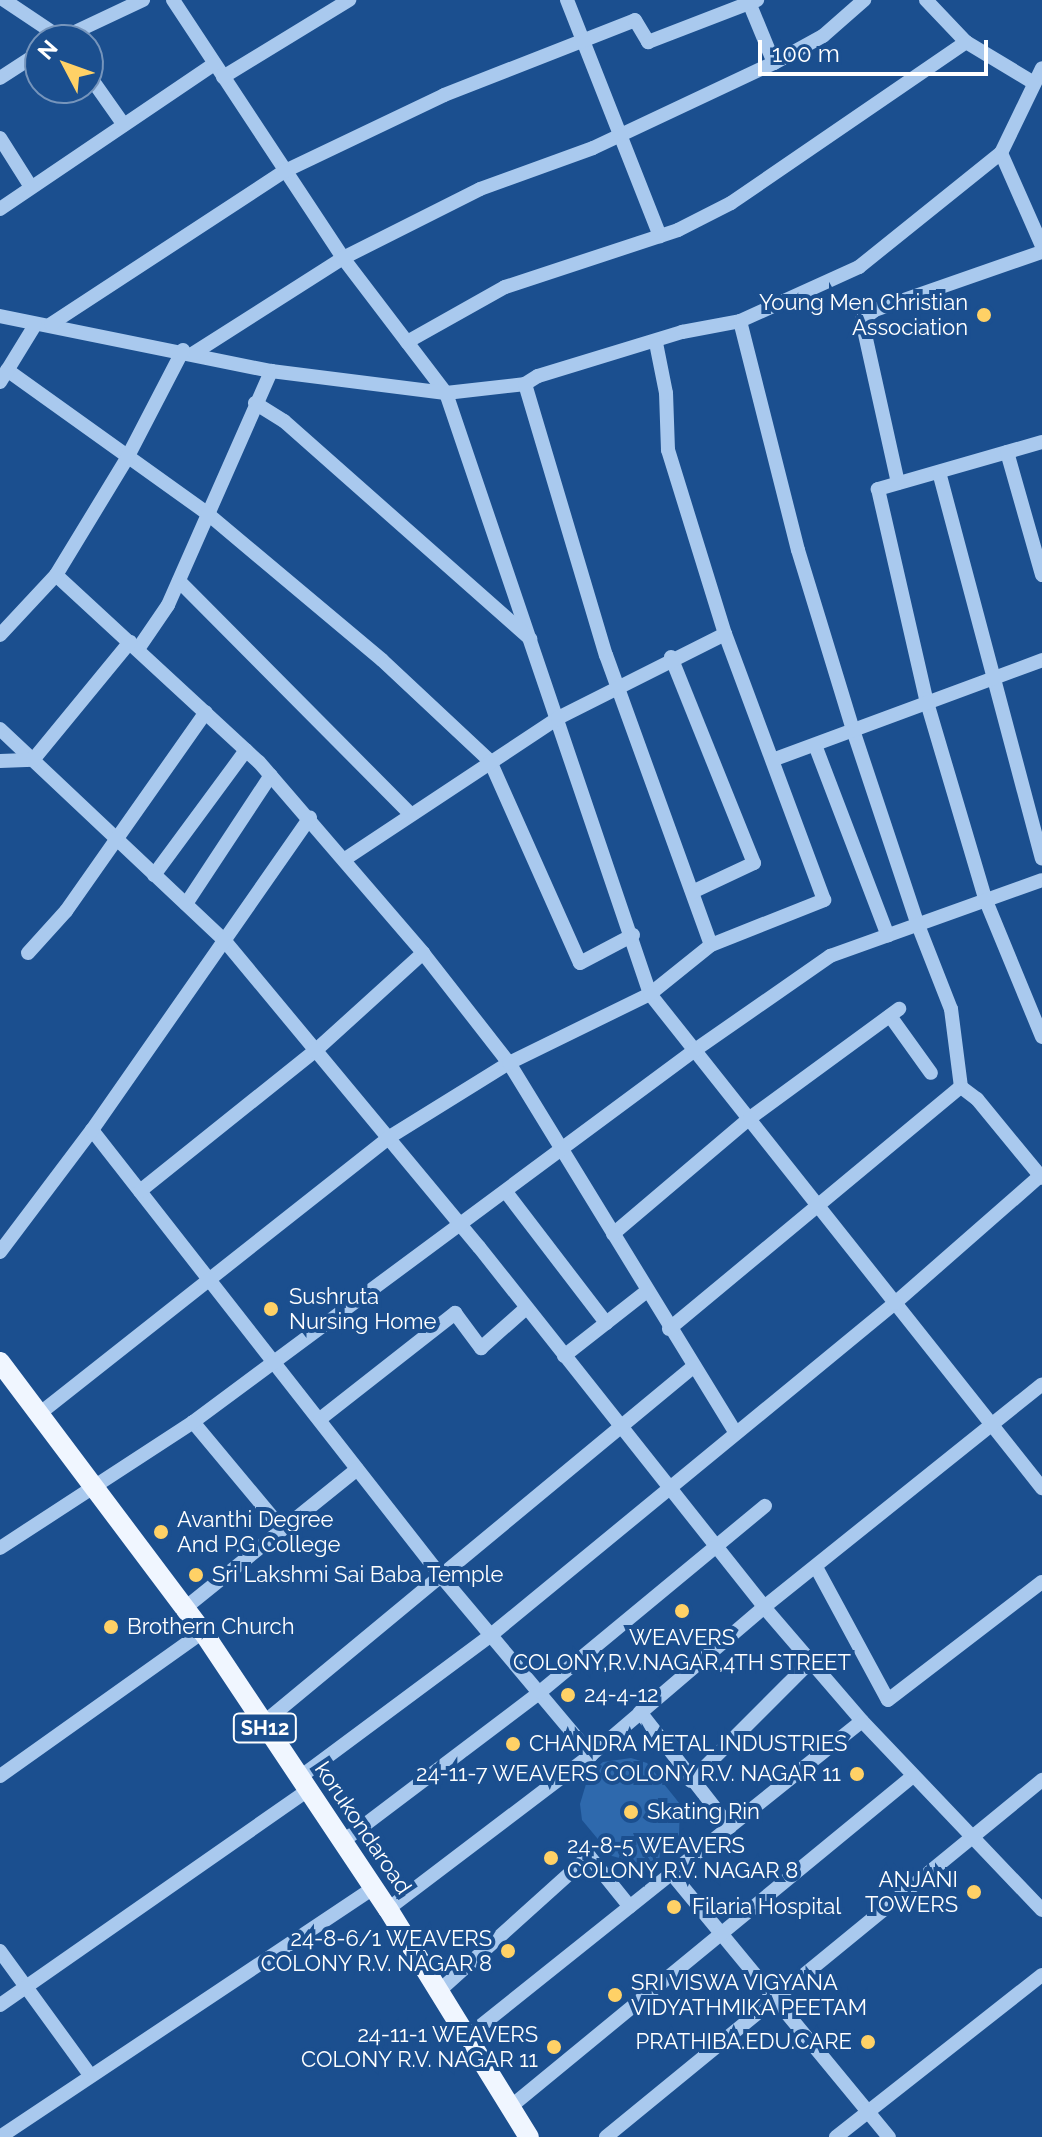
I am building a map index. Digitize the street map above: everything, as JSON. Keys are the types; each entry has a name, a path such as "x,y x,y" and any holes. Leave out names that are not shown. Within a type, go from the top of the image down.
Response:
{"main road":[{"name":"korukondaroad","path":"0,1362 92,1489 203,1632 388,1909 529,2137"}],"street":[{"path":"4,0 40,24"},
{"path":"93,24 143,0"},
{"path":"173,0 343,258 446,393 633,935 650,994 1042,1488"},
{"path":"0,209 124,125 218,70 349,0"},
{"path":"567,0 660,236"},
{"path":"0,635 56,575 189,351 343,258 480,189 621,135 774,63 823,36 864,0"},
{"path":"926,0 966,42 1031,81"},
{"path":"51,324 285,171 444,95 580,38 635,20 648,42 752,1 774,63"},
{"path":"407,342 505,287 660,236 731,203 966,42"},
{"path":"0,78 24,62"},
{"path":"0,316 35,325 51,324 189,351 271,371 446,393 525,384 538,376 656,343 682,332 740,321 859,267 1001,153 1031,81 1042,68"},
{"path":"104,97 124,125"},
{"path":"0,138 31,187"},
{"path":"1001,153 1042,246"},
{"path":"898,483 862,320 875,310 1042,252"},
{"path":"0,2005 304,1784 491,1635 895,1303 1041,1177 977,1099 961,1087 951,1009 918,925 853,730 798,550 740,321"},
{"path":"35,325 3,376 208,514 382,660 490,761 580,963 633,935"},
{"path":"39,1414 388,1138 509,1063 650,994 711,945 824,900 775,759 725,634 668,450 656,343"},
{"path":"0,761 33,760 134,645 179,581 271,371"},
{"path":"525,384 617,686 711,945"},
{"path":"255,403 284,421 531,639"},
{"path":"1042,442 878,489 926,699 986,901 1042,1037"},
{"path":"1007,452 1042,575"},
{"path":"939,472 991,679 1042,859"},
{"path":"56,575 271,775 423,953 509,1063 560,1153 735,1432"},
{"path":"179,581 410,814"},
{"path":"345,859 558,718 671,657 725,634"},
{"path":"671,657 754,863 692,892"},
{"path":"775,759 926,699 1042,660"},
{"path":"28,953 66,911 114,837 206,712"},
{"path":"0,729 224,940 461,1226 764,1607 862,1721 1042,1910"},
{"path":"815,745 888,936"},
{"path":"154,875 246,750"},
{"path":"186,904 271,775"},
{"path":"0,1252 92,1130 310,817"},
{"path":"0,1548 193,1422 695,1050 830,956 1042,880"},
{"path":"140,1191 315,1051 423,953"},
{"path":"613,1234 750,1118 895,1012 931,1073"},
{"path":"669,1329 814,1203 961,1087"},
{"path":"92,1130 441,1576 591,1755"},
{"path":"506,1192 606,1323"},
{"path":"564,1356 647,1291"},
{"path":"320,1419 455,1313 481,1348 526,1308"},
{"path":"262,1724 693,1367"},
{"path":"388,1909 591,1755 764,1607 1042,1384"},
{"path":"193,1422 282,1529"},
{"path":"185,1608 357,1469"},
{"path":"342,1842 540,1692 717,1549 765,1506"},
{"path":"816,1567 888,1700 1042,1582"},
{"path":"0,1776 203,1632"},
{"path":"691,1781 811,1661"},
{"path":"640,1712 730,1827"},
{"path":"468,2036 862,1721"},
{"path":"509,2108 913,1776"},
{"path":"606,2137 1042,1780"},
{"path":"439,1991 589,1856 630,1907"},
{"path":"672,1874 889,2137"},
{"path":"0,2137 374,1888"},
{"path":"0,1951 90,2075"},
{"path":"836,2137 1042,1975"}],"shaded area":[{"name":"Skating Rin","path":"631,1758 647,1763 680,1804 679,1837 658,1859 642,1864 612,1856 582,1820 580,1804 589,1774 603,1762"}],"place":[{"name":"Young Men Christian Association","path":"984,315"},
{"name":"Sushruta Nursing Home","path":"271,1309"},
{"name":"Avanthi Degree And P.G College","path":"161,1532"},
{"name":"Sri Lakshmi Sai Baba Temple","path":"196,1575"},
{"name":"WEAVERS COLONY,R.V.NAGAR,4TH STREET","path":"682,1611"},
{"name":"Brothern Church","path":"111,1627"},
{"name":"24-4-12","path":"568,1695"},
{"name":"CHANDRA METAL INDUSTRIES","path":"513,1744"},
{"name":"24-11-7 WEAVERS COLONY R.V. NAGAR 11","path":"857,1774"},
{"name":"Skating Rin","path":"631,1812"},
{"name":"24-8-5 WEAVERS COLONY R.V. NAGAR 8","path":"551,1858"},
{"name":"ANJANI TOWERS","path":"974,1892"},
{"name":"Filaria Hospital","path":"674,1907"},
{"name":"24-8-6/1 WEAVERS COLONY R.V. NAGAR 8","path":"508,1951"},
{"name":"SRI VISWA VIGYANA VIDYATHMIKA PEETAM","path":"615,1995"},
{"name":"PRATHIBA.EDU.CARE","path":"868,2042"},
{"name":"24-11-1 WEAVERS COLONY R.V. NAGAR 11","path":"554,2047"}]}
